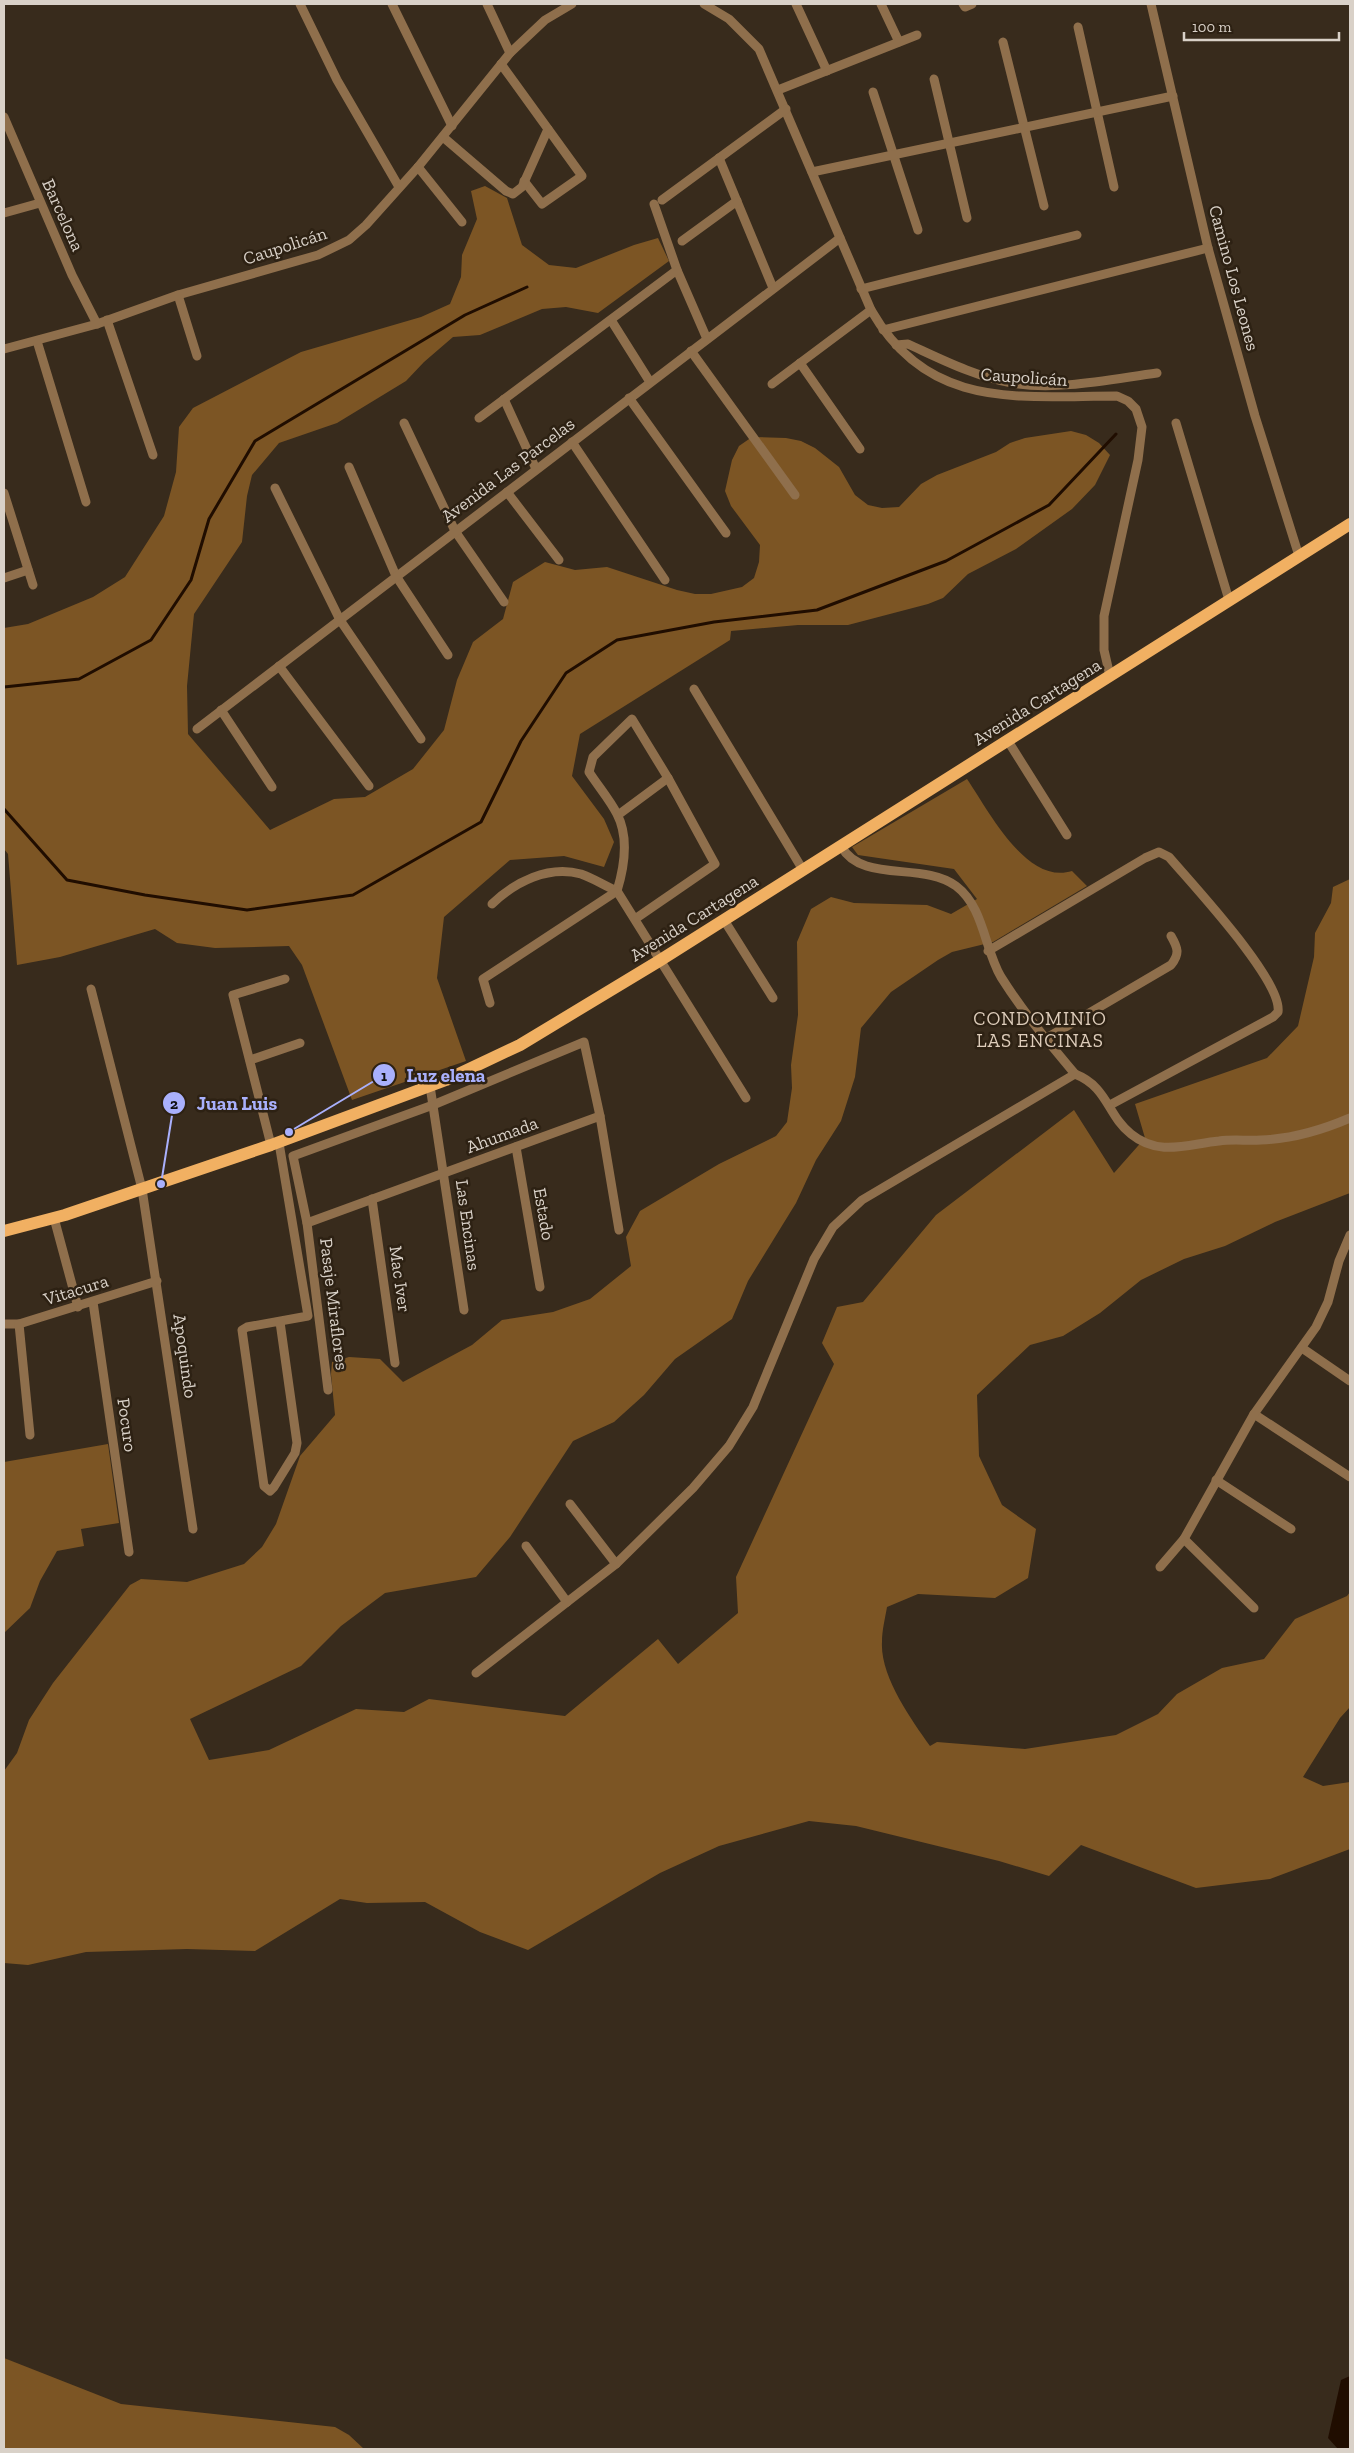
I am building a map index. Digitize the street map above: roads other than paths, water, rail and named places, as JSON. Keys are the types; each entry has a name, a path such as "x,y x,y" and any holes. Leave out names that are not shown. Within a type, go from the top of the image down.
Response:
{"main road":[{"name":"Avenida Cartagena","path":"4,1231 54,1218 275,1144 430,1086 520,1045 659,961 1350,524"}],"street":[{"path":"300,4 337,80 398,187"},
{"path":"392,4 452,126"},
{"path":"487,4 510,53"},
{"name":"Caupolicán","path":"4,349 97,324 178,296 318,254 338,246 366,225 398,187 418,167 510,53 545,20 572,4"},
{"name":"Caupolicán","path":"704,4 728,19 750,38 759,49 861,289 883,330 896,345 928,372 972,390 1040,398 1117,396 1128,401 1136,409 1142,427 1138,460 1104,616 1104,650 1110,676"},
{"path":"796,4 827,71"},
{"path":"881,4 899,42"},
{"path":"964,4 965,7 972,4"},
{"name":"Camino Los Leones","path":"1151,4 1208,248 1255,416 1300,556"},
{"path":"1078,27 1114,187"},
{"path":"778,90 917,35"},
{"path":"1003,42 1044,206"},
{"path":"501,64 582,176 542,204 524,181"},
{"path":"934,79 966,218"},
{"path":"873,92 918,230"},
{"path":"812,172 1173,96"},
{"path":"707,339 677,270 658,202 786,109"},
{"name":"Barcelona","path":"4,117 7,136 97,324"},
{"path":"443,137 506,191 513,194 516,193 524,181 548,129"},
{"path":"719,158 773,288"},
{"path":"418,167 462,222"},
{"path":"682,241 737,201"},
{"path":"4,212 40,203"},
{"path":"861,289 1077,235"},
{"name":"Avenida Las Parcelas","path":"197,729 840,238"},
{"path":"883,330 1208,248"},
{"path":"479,418 677,270"},
{"path":"178,296 197,356"},
{"path":"772,384 871,310"},
{"path":"107,320 153,455"},
{"path":"611,320 650,382"},
{"path":"37,341 86,502"},
{"path":"896,345 908,344 982,376 1013,384 1090,382 1157,373"},
{"path":"691,351 795,495"},
{"path":"800,363 860,449"},
{"path":"629,398 726,533"},
{"path":"504,399 536,469"},
{"path":"404,423 455,532 504,602"},
{"path":"1176,423 1229,600"},
{"path":"572,442 665,580"},
{"path":"349,467 396,576 448,655"},
{"path":"275,488 340,620 421,739"},
{"path":"507,492 559,560"},
{"path":"4,493 6,511 33,585"},
{"path":"4,578 28,570"},
{"path":"278,666 370,786"},
{"path":"694,690 803,870"},
{"path":"221,710 272,787"},
{"path":"490,1003 483,979 617,891 622,872 624,851 618,815 589,772 592,757 632,720 668,778 715,864 635,919"},
{"path":"1008,741 1067,835"},
{"path":"618,815 668,778"},
{"path":"841,846 848,857 859,864 930,874 957,887 975,909 988,951 1006,983 1045,1039 1075,1074 1096,1086 1118,1120 1131,1134 1147,1144 1165,1148 1184,1148 1220,1140 1263,1140 1287,1137 1317,1130 1350,1118"},
{"path":"988,951 1145,858 1159,852 1169,857 1228,927 1274,992 1278,1012 1273,1017 1110,1105"},
{"path":"492,904 520,883 549,873 582,874 617,891 746,1098"},
{"path":"724,920 773,998"},
{"path":"1045,1039 1171,965 1178,957 1178,947 1171,936"},
{"path":"280,1322 297,1443 296,1453 270,1491 264,1486 242,1330 247,1327 308,1316 275,1144 233,995 285,979"},
{"name":"Apoquindo","path":"91,989 142,1189 193,1529"},
{"path":"433,1105 584,1042 600,1116 618,1230"},
{"path":"250,1060 300,1043"},
{"path":"476,1673 616,1564 693,1488 742,1428 753,1408 814,1259 826,1237 842,1217 873,1193 1075,1074"},
{"name":"Las Encinas","path":"430,1086 464,1310"},
{"name":"Pasaje Miraflores","path":"328,1390 307,1223 293,1156 433,1105"},
{"name":"Ahumada","path":"307,1223 600,1116"},
{"name":"Estado","path":"516,1147 540,1287"},
{"name":"Mac Iver","path":"372,1199 395,1363"},
{"path":"54,1218 78,1306"},
{"path":"1160,1567 1184,1539 1254,1414 1302,1348 1322,1315 1339,1261 1350,1235"},
{"name":"Vitacura","path":"4,1324 20,1324 157,1282"},
{"name":"Pocuro","path":"94,1302 129,1552"},
{"path":"20,1324 30,1434"},
{"path":"1302,1348 1350,1381"},
{"path":"1254,1414 1350,1477"},
{"path":"1216,1480 1291,1529"},
{"path":"570,1504 603,1550 616,1564"},
{"path":"1184,1539 1254,1608"},
{"path":"526,1546 568,1602"}],"waterway":[{"path":"4,687 79,679 151,640 191,580 209,519 255,441 465,315 527,287"},
{"path":"4,809 67,880 145,895 247,910 353,895 481,822 521,741 566,673 617,640 714,622 817,610 946,561 1049,505 1116,434"}],"place":[{"name":"Luz elena","path":"289,1132"},
{"name":"Juan Luis","path":"161,1184"}],"district":[{"name":"CONDOMINIO LAS ENCINAS","path":"1040,1029"}]}
